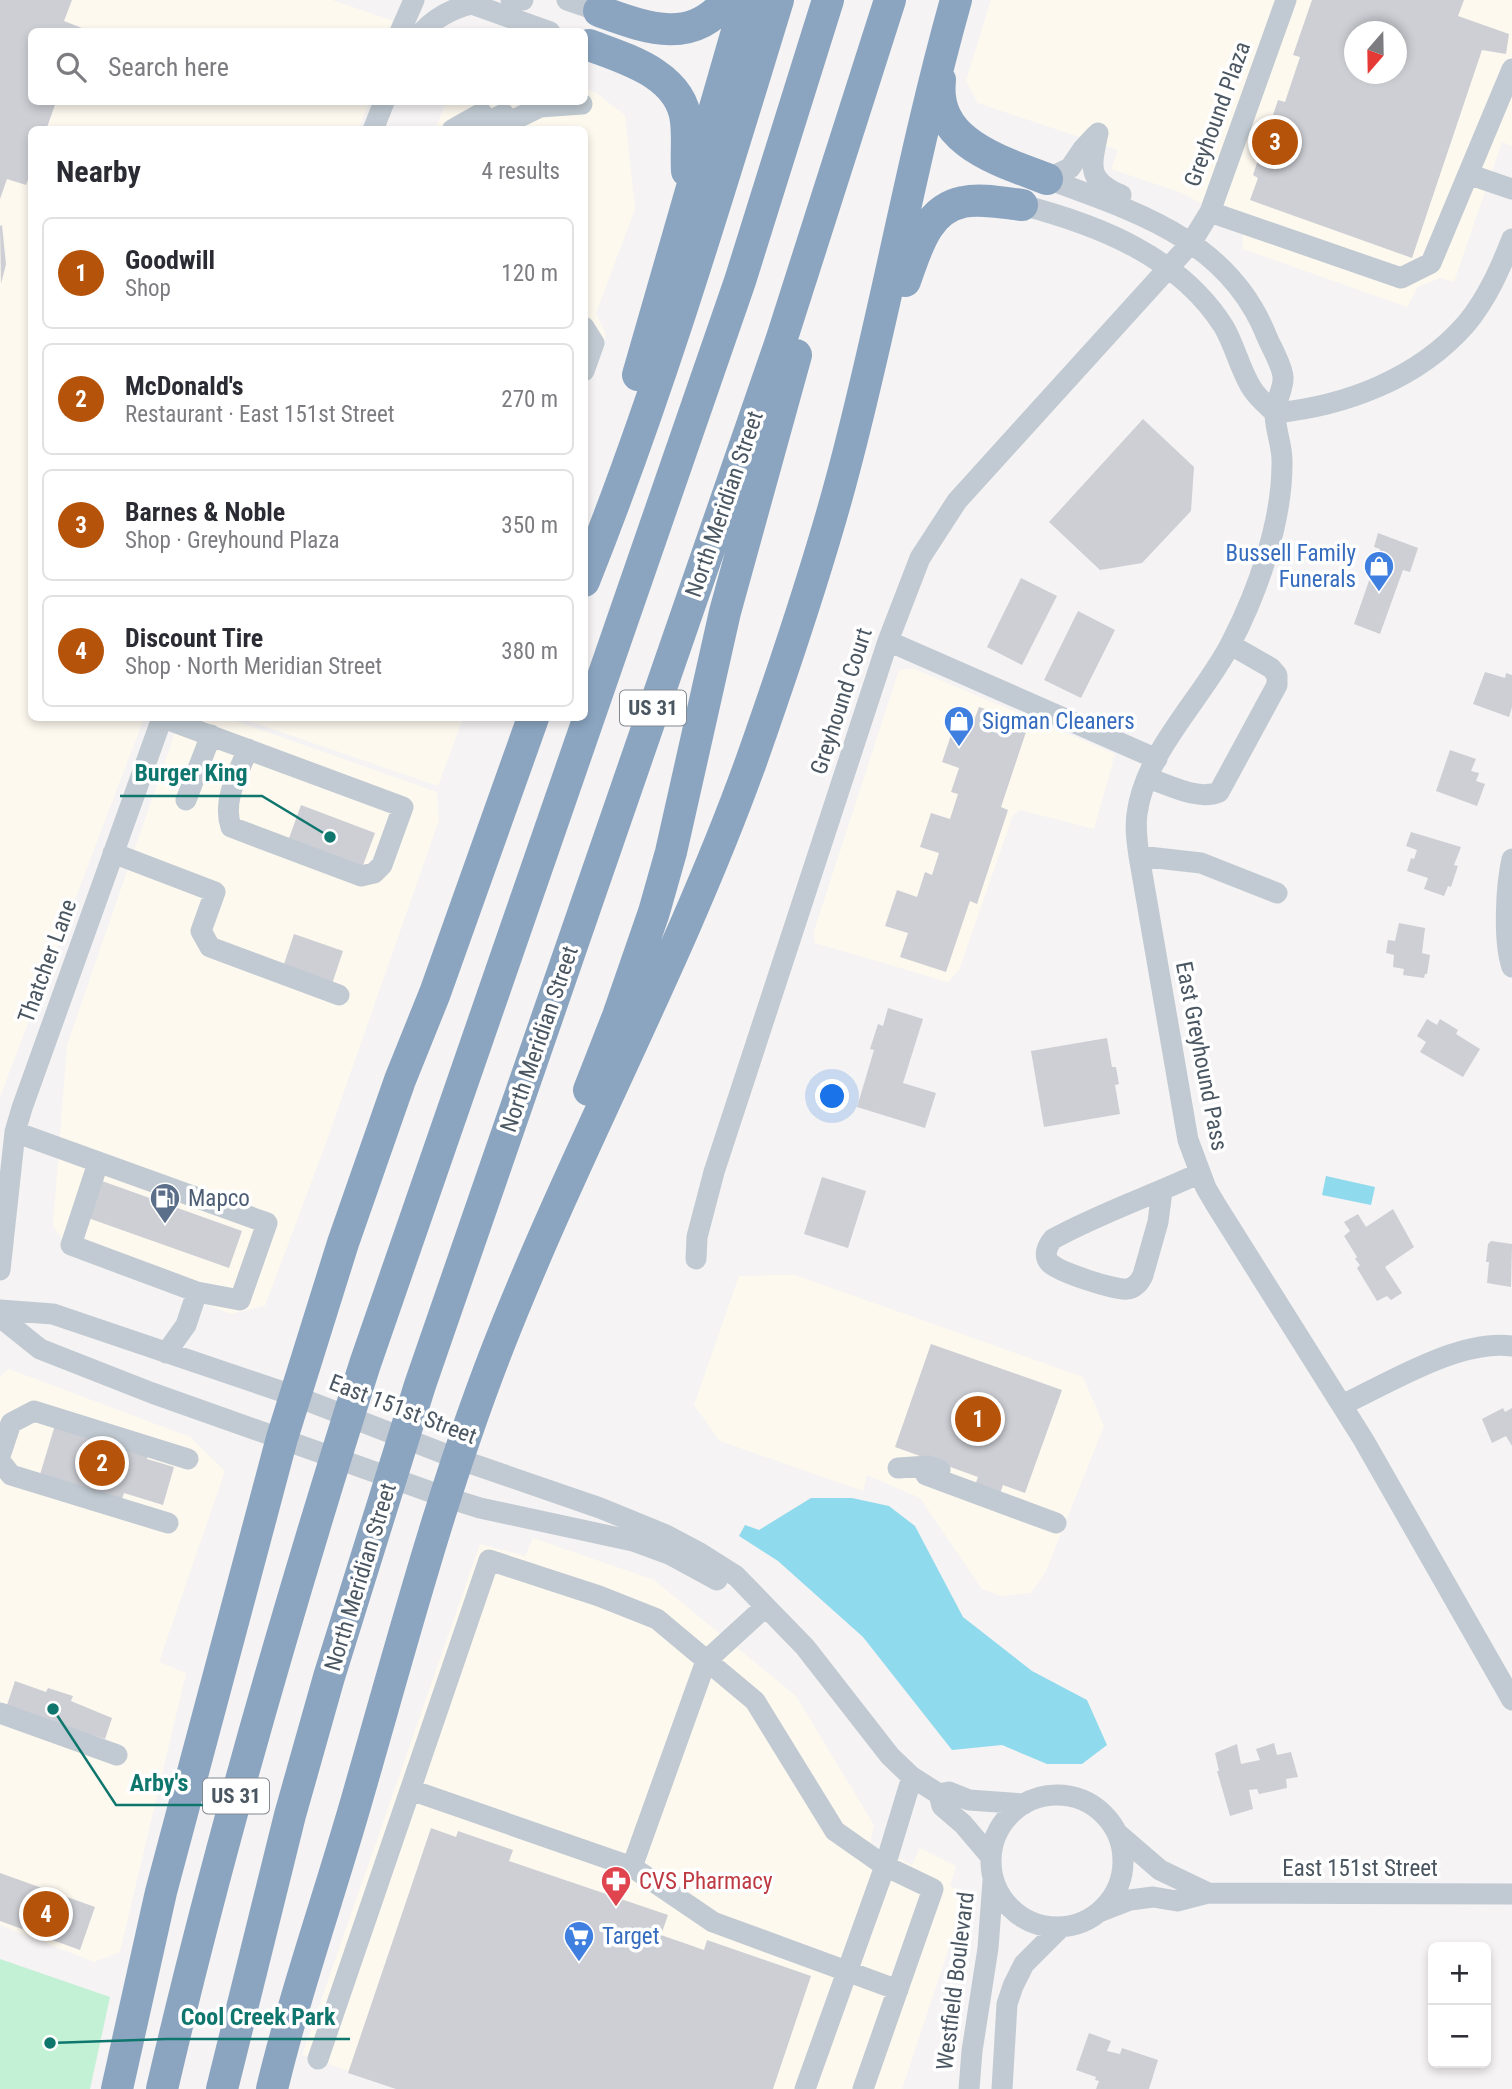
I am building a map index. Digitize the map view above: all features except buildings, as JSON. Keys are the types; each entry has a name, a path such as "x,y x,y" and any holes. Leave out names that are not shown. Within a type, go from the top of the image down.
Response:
{"highway":[{"path":"599,11 646,27 674,29 705,21 727,0"},
{"path":"588,545 689,204 746,0"},
{"path":"588,571 661,374 778,0"},
{"name":"US 31","path":"588,720 740,281 828,0"},
{"name":"North Meridian Street","path":"222,2089 290,1815 420,1385 780,341 890,0"},
{"path":"953,11 940,84 943,109 960,137 977,150 1047,179"},
{"path":"272,2089 294,2003 335,1875 445,1497 492,1362 577,1160 670,963 726,829 776,691 841,482 953,11"},
{"path":"534,1257 591,1085 654,912 671,852 725,612 881,30"},
{"path":"588,44 652,72 671,87 678,97 686,119 689,204"},
{"path":"858,411 913,259 930,222 940,212 964,201 1023,205"},
{"path":"117,2089 161,1892 282,1438 343,1243 532,721"},
{"name":"US 31","path":"162,2089 211,1888 281,1634 320,1507 365,1364 588,721"}],"street":[{"path":"406,21 414,0"},
{"path":"511,0 523,0"},
{"path":"567,0 599,11"},
{"name":"Greyhound Plaza","path":"1191,243 1210,212 1286,0"},
{"path":"406,21 443,14 466,2 539,28"},
{"path":"1210,212 1401,278 1431,263 1512,69"},
{"path":"375,126 383,105"},
{"path":"459,126 461,114 479,105"},
{"path":"463,126 500,105"},
{"path":"466,126 523,105"},
{"path":"501,126 540,107 554,105"},
{"path":"524,126 568,105"},
{"path":"1047,179 1070,168 1098,133 1094,153 1094,176 1103,187 1153,208 1191,243"},
{"path":"1468,174 1512,188"},
{"name":"East Greyhound Pass","path":"1047,179 1148,218 1179,233 1191,243 1229,276 1264,328 1283,377 1275,413 1282,463 1274,527 1255,589 1231,645 1153,768 1137,814 1139,856 1188,1140 1200,1173 1227,1224 1342,1405 1454,1595 1512,1700"},
{"path":"1023,205 1099,229 1144,251 1167,268 1206,303 1237,352 1252,389 1275,413 1319,407 1349,399 1383,385 1446,344 1466,323 1488,292 1512,239"},
{"name":"Greyhound Court","path":"696,1259 699,1226 714,1172 888,641 920,558 957,501 1191,243"},
{"path":"588,333 594,343 588,360"},
{"path":"888,641 1153,768 1200,795 1219,792 1277,685 1277,675 1271,668 1231,645"},
{"name":"Thatcher Lane","path":"0,1270 15,1132 22,1108 161,721"},
{"path":"170,721 248,749 403,807 382,865 374,873 361,876 231,827 227,814 229,800 248,749"},
{"path":"186,800 211,736"},
{"path":"113,853 215,892 201,932 210,947 339,995"},
{"path":"1139,856 1200,863 1278,893"},
{"path":"1512,859 1507,878 1507,938 1512,967"},
{"path":"15,1132 267,1223 240,1300 197,1292 71,1245 98,1163"},
{"path":"1163,1191 1158,1222 1143,1275 1134,1287 1120,1289 1067,1272 1047,1259 1046,1250 1053,1239 1127,1203 1163,1191 1200,1173"},
{"path":"166,1353 186,1325 197,1292"},
{"name":"East 151st Street","path":"0,1310 53,1314 295,1396 458,1459 600,1508 666,1535 736,1576 805,1647 890,1756 912,1777 939,1794 949,1792 983,1803 1024,1804"},
{"name":"East 151st Street","path":"0,1317 40,1349 152,1393 445,1497 481,1508 647,1545 698,1568 765,1607"},
{"path":"1342,1405 1441,1358 1468,1349 1512,1346"},
{"path":"168,1523 11,1475 0,1458 11,1423 34,1411 188,1459"},
{"path":"898,1468 929,1466 1004,1493 1016,1507"},
{"path":"926,1475 1056,1523"},
{"path":"318,2059 489,1560 599,1596 657,1619 755,1701 835,1830 885,1866 933,1889 863,2089"},
{"path":"632,1867 706,1661 765,1607"},
{"path":"0,1713 117,1755"},
{"path":"805,2089 885,1866 912,1777"},
{"path":"411,1790 632,1867 713,1922 898,1990"},
{"name":"East 151st Street","path":"939,1794 942,1806 963,1824 991,1857"},
{"path":"1044,1796 1066,1796 1087,1802 1104,1815 1117,1832 1123,1853 1122,1875 1114,1896 1099,1912 1081,1922 1061,1927 1039,1924 1019,1914 1003,1899 993,1879 991,1857 996,1836 1007,1818 1024,1804 1044,1796"},
{"name":"East 151st Street","path":"1117,1832 1160,1870 1208,1893"},
{"name":"Westfield Boulevard","path":"969,2089 972,2051 988,1948 993,1879"},
{"name":"East 151st Street","path":"1099,1912 1130,1900 1153,1897 1177,1901 1208,1893 1512,1894"},
{"path":"1002,2089 1007,2004 1013,1986 1024,1964 1061,1927"}],"shaded area":[{"path":"0,0 332,0 396,22 394,28 28,28 28,105 368,105 360,126 28,126 28,721 143,721 0,1097"},
{"path":"991,0 1512,0 1512,146 1502,142 1454,282 1440,278 1418,287 1407,307 1243,249 1242,226 1182,193 1111,169 1118,150 978,103 966,81"},
{"path":"588,89 625,115 635,209 596,313 606,335 588,383 588,126 437,126 445,105 588,105"},
{"path":"912,668 1115,754 1094,829 1020,810 1013,815 959,970 948,982 815,943 814,931 899,670"},
{"path":"179,721 236,721 437,792 439,820 327,1140 265,1306 231,1314 71,1253 53,1225 67,1045"},
{"path":"249,721 462,721 438,786"},
{"path":"795,1275 1083,1377 1104,1426 1046,1571 1031,1593 1001,1596 982,1589 920,1498 867,1475 863,1491 720,1441 694,1405 739,1276"},
{"path":"9,1369 190,1437 225,1471 159,1662 186,1673 120,1952 94,1962 0,1925 0,1377"},
{"path":"533,1538 654,1580 796,1696 874,1825 870,1845 912,1865 920,1848 956,1866 950,1886 967,1893 902,2089 401,2089 302,2055 480,1544 525,1556"}],"green space":[{"path":"0,1959 110,1997 90,2089 0,2089"}],"water":[{"path":"1326,1176 1375,1187 1371,1205 1322,1195"},
{"path":"811,1498 852,1498 889,1506 915,1526 963,1617 1032,1671 1087,1700 1107,1745 1082,1764 1047,1764 1002,1745 952,1750 863,1637 778,1561 739,1536 745,1525 759,1530"}],"place":[{"name":"Barnes & Noble","path":"1275,142"},
{"name":"Bussell Family Funerals","path":"1379,593"},
{"name":"Sigman Cleaners","path":"959,748"},
{"name":"Burger King","path":"330,837"},
{"name":"Mapco","path":"165,1225"},
{"name":"Goodwill","path":"978,1419"},
{"name":"McDonald's","path":"102,1463"},
{"name":"Arby's","path":"53,1709"},
{"name":"CVS Pharmacy","path":"616,1908"},
{"name":"Discount Tire","path":"46,1914"},
{"name":"Target","path":"579,1963"},
{"name":"Cool Creek Park","path":"50,2043"}]}
